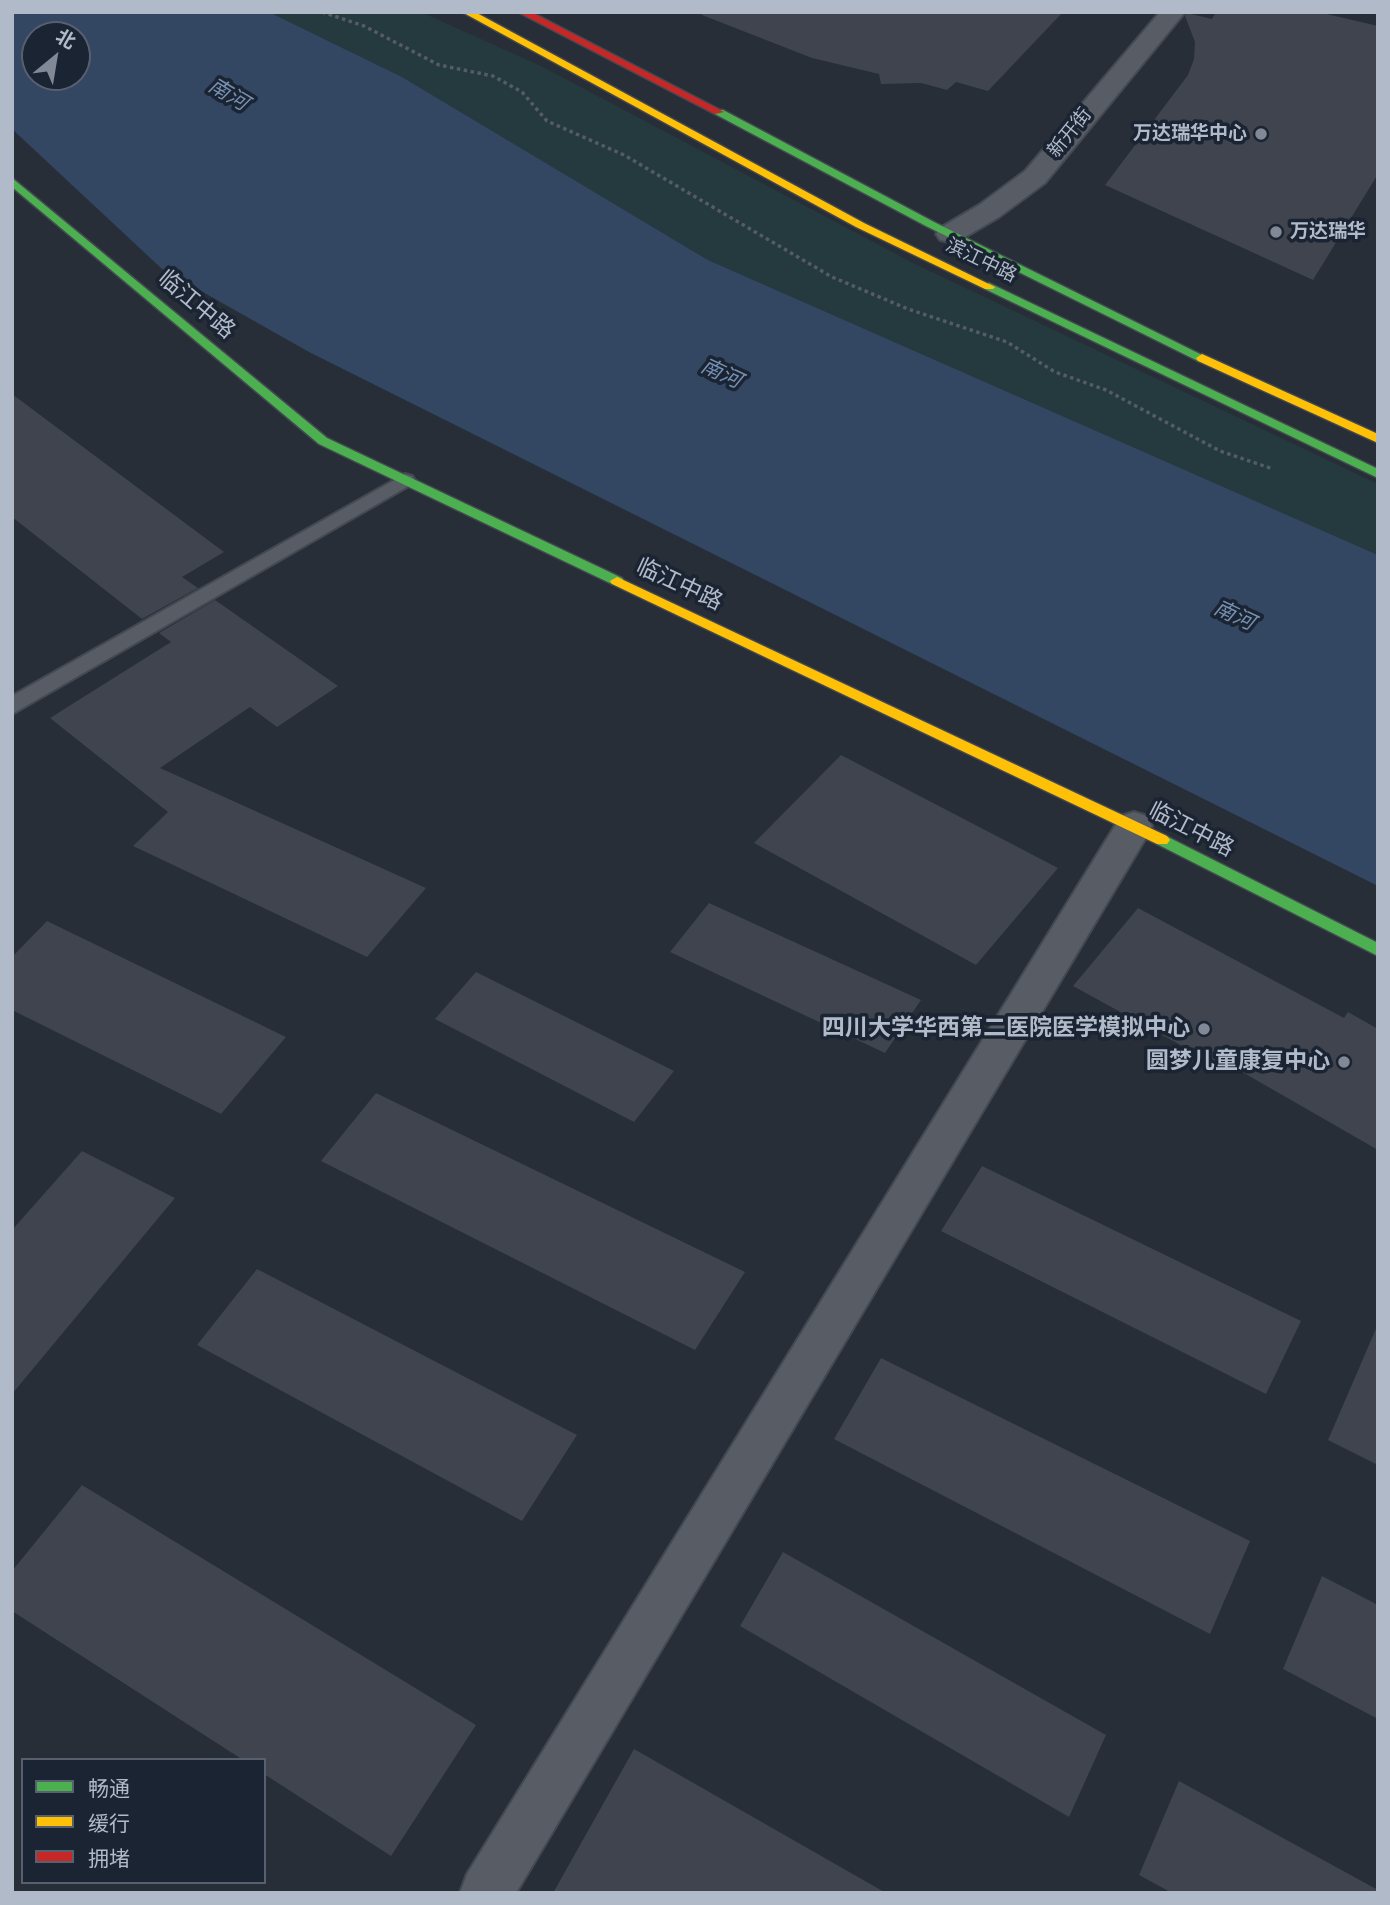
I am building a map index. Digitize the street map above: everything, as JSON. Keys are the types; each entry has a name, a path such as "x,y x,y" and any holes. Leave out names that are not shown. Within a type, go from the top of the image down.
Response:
{"main road":[{"name":"滨江中路","path":"523,12 606,52 950,234 1141,330 1378,439"},
{"name":"滨江中路","path":"543,12 606,52"},
{"name":"滨江中路","path":"461,15 574,72 860,225 1378,474"},
{"name":"临江中路","path":"12,181 323,441 1133,826 1378,950"}],"street":[{"name":"新开街","path":"950,234 989,211 1035,177 1173,12"},
{"path":"486,1893 1133,826"}],"lane":[{"path":"12,706 405,480"}],"path":[{"path":"322,12 363,26 439,65 493,76 522,92 547,121 625,155 832,277 908,309 1007,342 1055,372 1106,390 1220,451 1284,472"}],"green space":[{"path":"269,12 421,12 543,67 913,263 1378,484 1378,555 708,260 402,77"}],"water":[{"name":"南河","path":"12,12 269,12 402,77 708,260 1378,555 1378,886 309,352 162,269 12,129"}],"building":[{"path":"703,12 1063,12 988,91 956,82 947,90 921,83 881,84 879,74 812,58 702,15"},
{"name":"万达瑞华中心","path":"1216,12 1318,12 1378,26 1378,174 1313,280 1105,185 1188,75 1194,59 1195,42 1185,16 1187,13 1212,19"},
{"path":"12,394 224,552 182,577 198,588 142,619 12,517"},
{"path":"215,600 338,686 277,727 250,707 160,768 426,888 367,957 133,846 168,812 50,718 171,642 159,633"},
{"path":"841,755 1058,868 976,965 754,843"},
{"path":"709,903 921,1000 885,1053 670,952"},
{"path":"1138,908 1344,1018 1348,1012 1378,1029 1378,1150 1230,1065 1226,1070 1073,986"},
{"path":"47,921 286,1037 221,1114 12,1010 12,957"},
{"path":"476,972 674,1071 634,1122 435,1019"},
{"path":"376,1093 745,1272 695,1350 321,1161"},
{"path":"82,1151 175,1198 12,1394 12,1230"},
{"path":"982,1166 1301,1321 1266,1394 941,1231"},
{"path":"257,1269 577,1435 522,1521 197,1345"},
{"path":"1378,1324 1378,1465 1328,1440"},
{"path":"881,1358 1250,1541 1210,1634 834,1439"},
{"path":"82,1485 476,1725 391,1856 266,1775 266,1758 240,1758 12,1611 12,1571"},
{"path":"783,1552 1106,1735 1069,1817 740,1626"},
{"path":"1322,1576 1378,1605 1378,1719 1283,1669"},
{"path":"634,1749 886,1893 553,1893"},
{"path":"1179,1781 1378,1890 1378,1893 1172,1893 1139,1875"}],"traffic: fast":[{"path":"719,112 930,224 1202,358"},
{"path":"12,181 323,441 617,581"},
{"path":"989,287 1378,474"},
{"path":"1162,840 1378,950"}],"traffic: slow":[{"path":"467,12 860,225 989,287"},
{"path":"1202,358 1378,439"},
{"path":"617,581 1162,840"}],"traffic: jam":[{"path":"523,12 719,112"}],"place":[{"name":"万达瑞华中心","path":"1261,134"},
{"name":"万达瑞华","path":"1276,232"},
{"name":"四川大学华西第二医院医学模拟中心","path":"1204,1029"},
{"name":"圆梦儿童康复中心","path":"1344,1062"}]}
